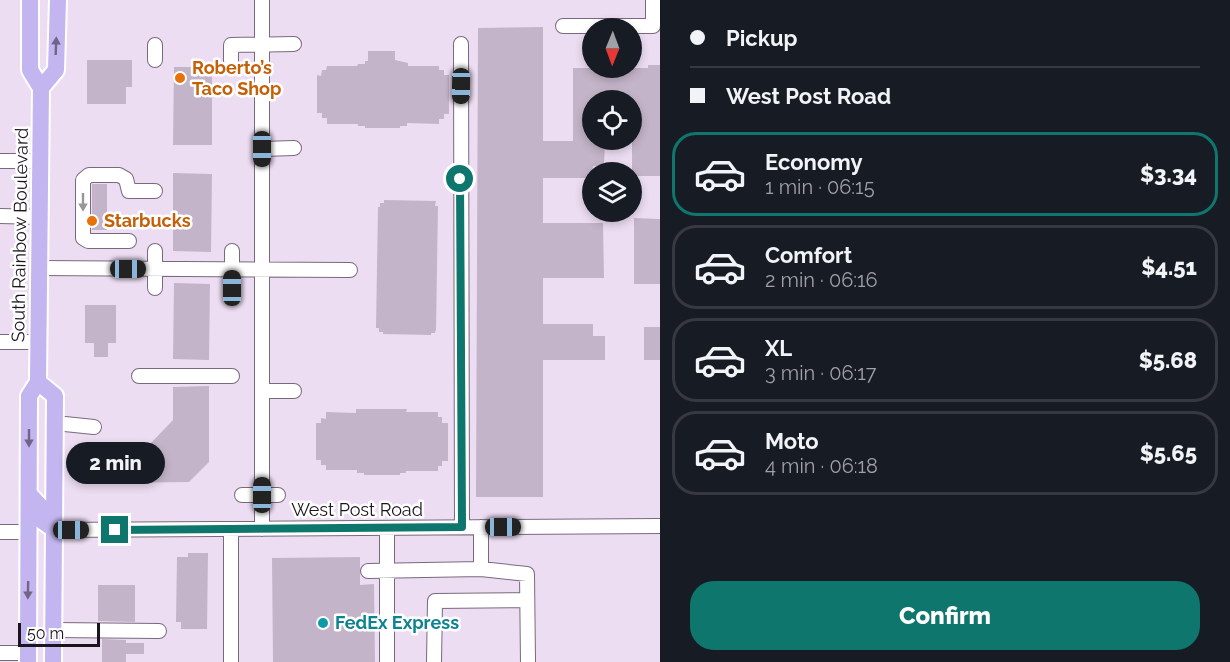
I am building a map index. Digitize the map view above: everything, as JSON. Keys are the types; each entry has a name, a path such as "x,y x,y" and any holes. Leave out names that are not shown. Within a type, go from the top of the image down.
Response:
{"main road":[{"name":"South Rainbow Boulevard","path":"28,658 29,396 38,382 42,88 30,70 30,0"},
{"name":"South Rainbow Boulevard","path":"42,88 56,70 58,0"},
{"path":"38,382 55,396 53,662"},
{"path":"29,494 40,506 41,520 55,530"},
{"path":"29,532 36,539 40,559 54,570"}],"street":[{"path":"262,0 262,529"},
{"path":"563,26 653,26 652,0"},
{"path":"231,61 231,45 294,44"},
{"path":"461,44 462,527"},
{"path":"155,45 155,60"},
{"path":"262,149 294,148"},
{"path":"0,161 41,161"},
{"path":"128,269 129,245 88,241 83,237 83,180 89,175 119,175 126,179 129,191 155,191"},
{"path":"0,216 41,217"},
{"path":"155,251 155,288"},
{"path":"232,251 232,288"},
{"path":"40,268 350,270"},
{"path":"0,342 39,342"},
{"path":"139,376 232,376"},
{"path":"262,391 294,391"},
{"path":"55,423 94,427"},
{"path":"242,495 278,495"},
{"name":"West Post Road","path":"55,530 660,526"},
{"path":"481,527 481,569"},
{"path":"387,528 387,662"},
{"path":"231,529 231,662"},
{"path":"0,532 29,532"},
{"path":"368,571 481,569 527,574 528,662"},
{"path":"434,662 435,601 527,600"},
{"path":"53,630 159,631"},
{"path":"0,653 28,658"}],"building":[{"path":"543,27 543,141 573,141 573,68 582,68 582,78 642,78 642,68 648,68 648,65 660,65 660,176 642,176 642,162 632,162 632,150 642,150 642,90 582,90 582,150 605,150 604,162 582,162 582,178 543,178 543,223 603,223 604,278 543,278 543,324 593,324 593,336 605,336 605,360 543,360 543,497 476,497 478,28"},
{"path":"368,51 395,51 395,60 408,63 408,66 439,66 439,70 444,70 444,75 449,75 449,114 444,114 444,119 439,119 439,124 407,123 407,126 400,126 400,128 365,128 358,124 327,124 327,118 322,118 322,113 317,113 317,75 321,76 322,70 326,70 327,66 365,64 365,61 368,61"},
{"path":"87,60 132,60 132,87 126,87 126,104 87,104"},
{"path":"174,67 212,67 212,145 173,145"},
{"path":"173,173 212,174 211,252 173,251"},
{"path":"92,184 107,184 107,230 92,230"},
{"path":"384,200 436,201 435,206 438,206 436,329 431,335 383,334 379,332 379,328 376,328 378,207 380,203 384,203"},
{"path":"642,218 660,219 660,284 634,284 634,222 642,222"},
{"path":"174,283 210,284 209,360 173,359"},
{"path":"85,305 116,305 116,343 108,343 108,357 94,357 94,343 85,343"},
{"path":"644,327 660,327 660,360 644,360"},
{"path":"209,386 209,462 189,482 114,483 114,472 98,472 99,451 115,451 115,445 150,444 173,420 173,387"},
{"path":"356,409 407,409 406,412 438,412 438,417 442,417 442,423 448,423 448,461 442,461 442,466 438,466 438,471 406,471 400,475 364,475 364,473 357,473 357,470 326,470 326,465 321,465 321,460 316,460 316,423 321,423 321,418 326,419 326,412 356,413"},
{"path":"188,553 208,553 207,629 181,629 181,622 176,622 177,557 188,557"},
{"name":"FedEx Express","path":"360,557 360,585 374,584 375,662 273,662 272,558"},
{"path":"98,585 135,585 135,622 98,621"},
{"path":"102,639 144,643 144,654 126,654 126,662 102,662"}],"place":[{"name":"Roberto’s Taco Shop","path":"180,78"},
{"name":"Starbucks","path":"92,221"},
{"name":"FedEx Express","path":"323,623"}],"route":[{"path":"115,530 462,527 460,179"}]}
